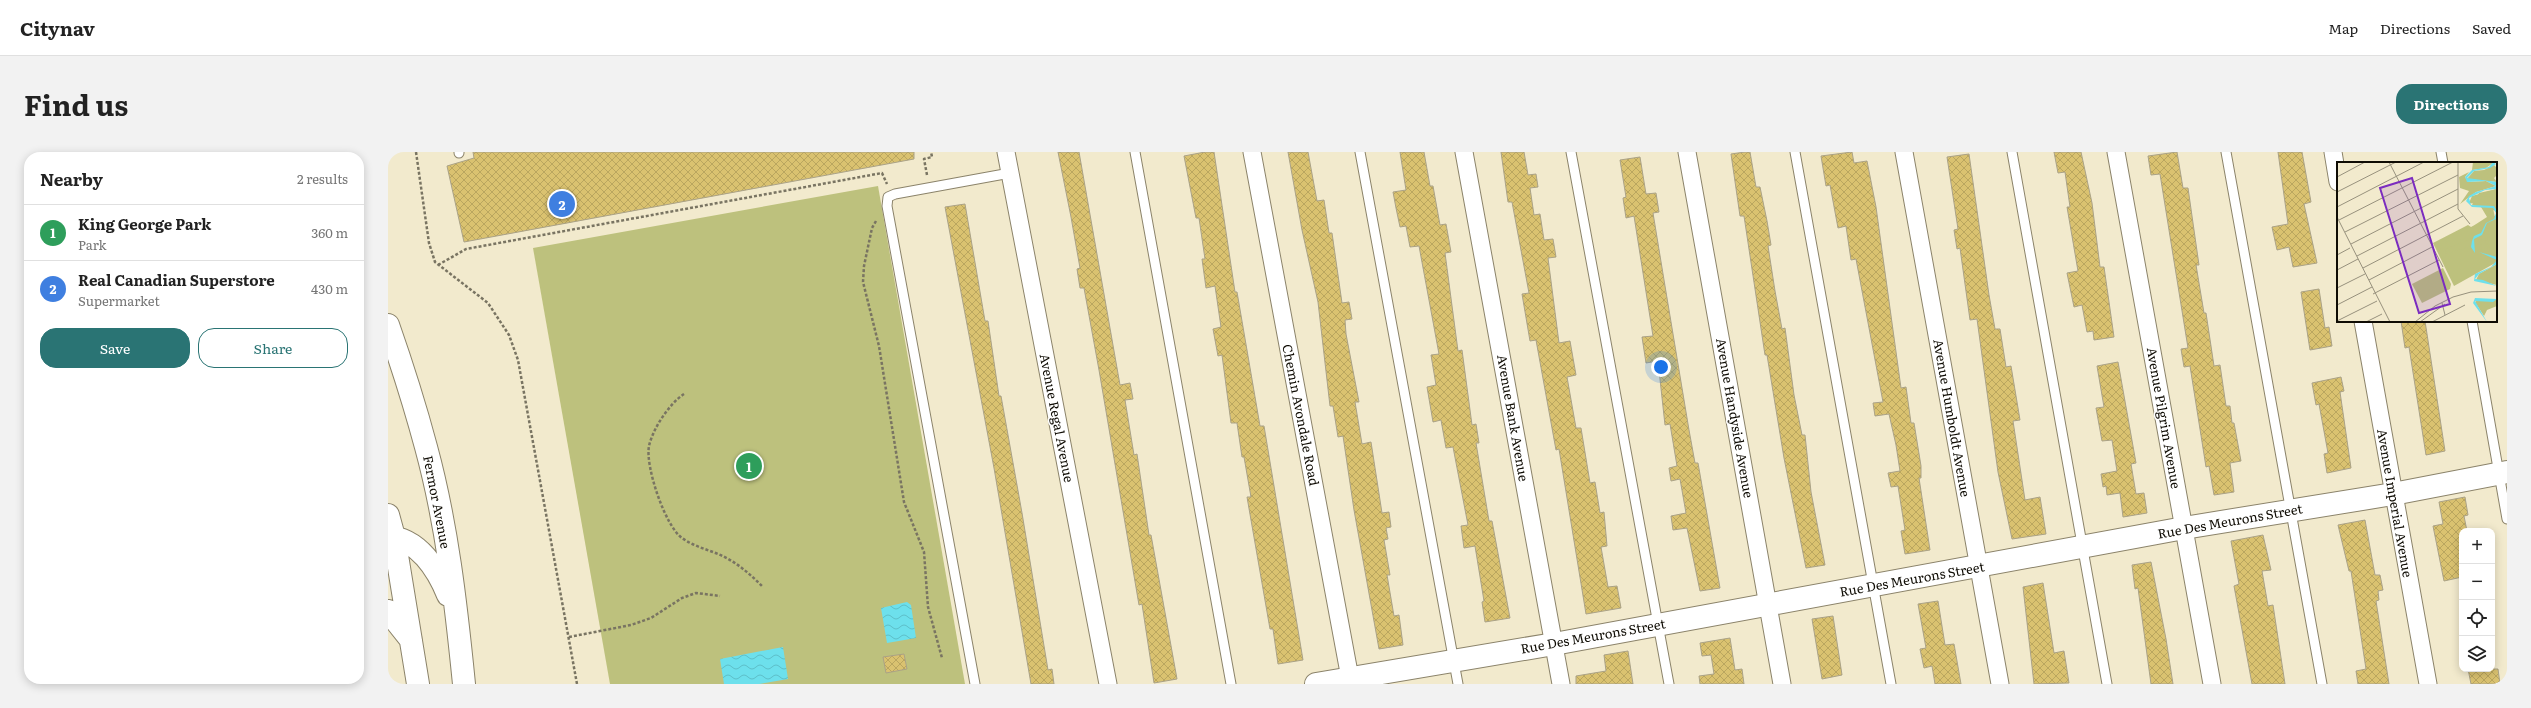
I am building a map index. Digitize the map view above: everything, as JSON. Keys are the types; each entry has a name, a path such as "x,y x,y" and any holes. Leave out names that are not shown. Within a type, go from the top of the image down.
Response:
{"main road":[{"name":"Fermor Avenue","path":"388,325 426,447 445,533 458,619 464,684"},
{"name":"Rue Des Meurons Street","path":"1316,684 1554,644 1768,604 1979,567 2184,528 2393,494 2503,473"},
{"path":"388,515 391,537 413,642 418,684"},
{"path":"391,537 425,554 443,582 458,619"},
{"path":"388,611 413,642"}],"street":[{"name":"Avenue Regal Avenue","path":"1006,152 1108,684"},
{"name":"Chemin Avondale Road","path":"1252,152 1350,678"},
{"name":"Avenue Bank Avenue","path":"1464,152 1561,684"},
{"name":"Avenue Handyside Avenue","path":"1687,152 1782,684"},
{"name":"Avenue Humboldt Avenue","path":"1904,152 2000,684"},
{"name":"Avenue Pilgrim Avenue","path":"2116,152 2212,684"},
{"path":"2333,152 2337,176"},
{"name":"Avenue Imperial Avenue","path":"2362,322 2428,684"}],"lane":[{"path":"1135,152 1231,684"},
{"path":"1360,152 1458,684"},
{"path":"1571,152 1669,684"},
{"path":"1795,152 1891,684"},
{"path":"2012,152 2107,684"},
{"path":"2226,152 2322,684"},
{"path":"2442,152 2444,162"},
{"path":"975,684 888,210 888,198 929,188 1010,173"},
{"path":"2472,322 2503,473 2507,519"}],"path":[{"path":"416,152 429,243 438,264 488,303 513,344 520,368 577,684"},
{"path":"929,188 924,159 932,157 931,152"},
{"path":"438,264 466,249 882,173 892,196"},
{"path":"888,210 878,218 872,228 864,266 863,282 879,346 904,502 924,552 928,607 942,658"},
{"path":"684,394 672,402 649,445 650,465 657,494 670,523 681,538 741,567 762,586"},
{"path":"569,637 631,625 651,618 682,598 696,593 720,596"}],"green space":[{"path":"878,186 965,684 610,684 533,248"}],"water":[{"path":"907,602 911,605 916,638 887,643 881,608"},
{"path":"783,647 788,679 759,684 724,684 720,659"}],"building":[{"path":"473,152 914,152 914,159 464,242 447,166 474,158"},
{"path":"1058,152 1079,152 1120,385 1130,383 1133,399 1125,400 1134,455 1137,454 1149,535 1151,535 1177,679 1154,683 1142,604 1139,605 1084,288 1080,288 1077,269 1080,268"},
{"path":"1214,152 1235,292 1237,292 1260,426 1264,426 1303,660 1278,664 1273,629 1270,629 1247,497 1251,497 1244,457 1242,457 1237,423 1231,423 1222,355 1218,356 1213,329 1221,327 1215,286 1206,288 1202,259 1205,259 1199,218 1196,218 1184,156"},
{"path":"1288,152 1308,152 1317,201 1324,200 1329,233 1332,233 1342,303 1349,302 1352,319 1345,320 1346,334 1359,402 1355,402 1362,444 1371,442 1382,513 1389,512 1391,527 1386,528 1388,539 1384,540 1390,575 1387,575 1394,616 1399,615 1403,645 1379,649 1354,510 1343,436 1338,437 1333,406 1330,406 1318,302 1302,230"},
{"path":"1400,152 1424,152 1430,186 1433,186 1440,225 1446,224 1451,252 1445,253 1458,351 1462,350 1472,425 1476,424 1479,443 1476,443 1489,521 1492,521 1510,618 1485,622 1482,602 1484,601 1475,546 1464,548 1461,526 1468,525 1453,447 1446,448 1441,420 1433,422 1427,387 1436,385 1431,355 1439,354 1419,246 1410,247 1406,226 1400,227 1396,208 1393,192 1406,190"},
{"path":"1501,152 1524,152 1528,175 1536,174 1538,187 1530,188 1534,215 1540,214 1544,240 1553,239 1556,257 1548,258 1559,343 1570,341 1576,375 1567,377 1576,428 1581,428 1590,483 1595,482 1600,513 1604,512 1607,546 1601,547 1608,587 1617,586 1621,608 1586,614 1559,449 1556,450 1536,340 1530,341 1522,294 1529,293 1512,202 1508,202"},
{"path":"1750,152 1756,187 1760,187 1767,221 1771,245 1768,246 1775,291 1782,329 1785,328 1794,395 1802,435 1805,435 1811,492 1825,565 1806,568 1784,458 1767,355 1765,355 1744,216 1740,216 1731,154"},
{"path":"1852,152 1854,163 1867,161 1876,207 1901,388 1906,387 1911,423 1914,423 1921,466 1921,478 1919,478 1930,550 1905,554 1901,531 1905,530 1898,486 1891,487 1888,473 1900,471 1896,445 1889,414 1875,416 1873,403 1883,402 1856,259 1851,260 1846,226 1838,228 1830,185 1826,186 1821,156"},
{"path":"2054,152 2081,152 2092,203 2100,267 2104,267 2114,337 2094,340 2093,331 2087,332 2082,305 2074,307 2067,273 2078,271 2067,207 2070,207 2065,172 2058,173"},
{"path":"2177,152 2183,188 2188,188 2199,265 2196,265 2204,313 2206,313 2214,366 2220,365 2226,406 2230,406 2232,423 2234,423 2241,461 2230,463 2234,492 2214,495 2209,466 2206,467 2190,366 2184,367 2181,349 2188,348 2160,174 2151,175 2148,156"},
{"path":"2278,152 2302,152 2311,202 2304,204 2317,263 2293,267 2289,247 2277,250 2272,227 2288,224"},
{"path":"1969,154 1995,329 2000,329 2006,367 2011,366 2020,420 2013,421 2025,500 2040,497 2046,534 2012,539 1998,472 1977,319 1970,320 1960,248 1957,249 1954,230 1958,229 1947,157"},
{"path":"1640,157 1646,194 1656,193 1659,212 1653,213 1689,430 1695,463 1698,463 1720,588 1700,591 1687,528 1673,530 1671,516 1686,513 1680,479 1671,481 1669,468 1677,466 1670,424 1665,425 1658,361 1646,363 1642,337 1653,336 1634,216 1626,218 1623,198 1626,197 1620,160"},
{"path":"965,204 985,321 988,321 999,396 1001,396 1022,513 1048,670 1052,669 1054,684 1031,684 994,468 945,207"},
{"path":"2319,289 2325,328 2329,327 2332,346 2310,350 2301,292"},
{"path":"2401,322 2425,322 2445,451 2426,455 2409,347 2405,348"},
{"path":"2118,362 2136,463 2131,464 2136,494 2144,493 2147,513 2123,517 2120,493 2107,495 2106,486 2103,487 2101,474 2117,471 2112,440 2102,441 2096,408 2104,407 2097,366"},
{"path":"2341,377 2344,391 2340,392 2351,468 2327,473 2324,454 2328,453 2319,404 2316,405 2312,383"},
{"path":"2465,497 2468,515 2464,516 2466,528 2459,528 2459,578 2444,581 2433,526 2443,524 2439,502"},
{"path":"2365,520 2375,575 2380,575 2383,590 2378,591 2379,600 2376,601 2389,684 2358,684 2356,671 2366,669 2351,571 2349,571 2338,525"},
{"path":"2263,535 2271,570 2262,571 2268,606 2273,605 2285,684 2252,684 2234,586 2239,584 2231,541"},
{"path":"2151,562 2173,684 2151,684 2138,588 2135,589 2132,565"},
{"path":"2043,583 2054,653 2064,651 2069,683 2034,684 2023,587"},
{"path":"1938,601 1945,645 1954,644 1961,684 1935,684 1932,666 1924,668 1920,649 1926,648 1918,604"},
{"path":"1833,616 1842,675 1822,679 1812,619"},
{"path":"1730,638 1735,670 1742,669 1744,684 1700,684 1699,676 1714,674 1711,655 1702,656 1700,643"},
{"path":"1628,651 1633,684 1576,684 1576,676 1606,671 1604,655"},
{"path":"904,654 907,669 886,673 883,657"},
{"path":"2495,669 2498,669 2500,684 2471,684 2469,672 2495,672"}],"place":[{"name":"Real Canadian Superstore","path":"562,204"},
{"name":"King George Park","path":"749,466"}]}
